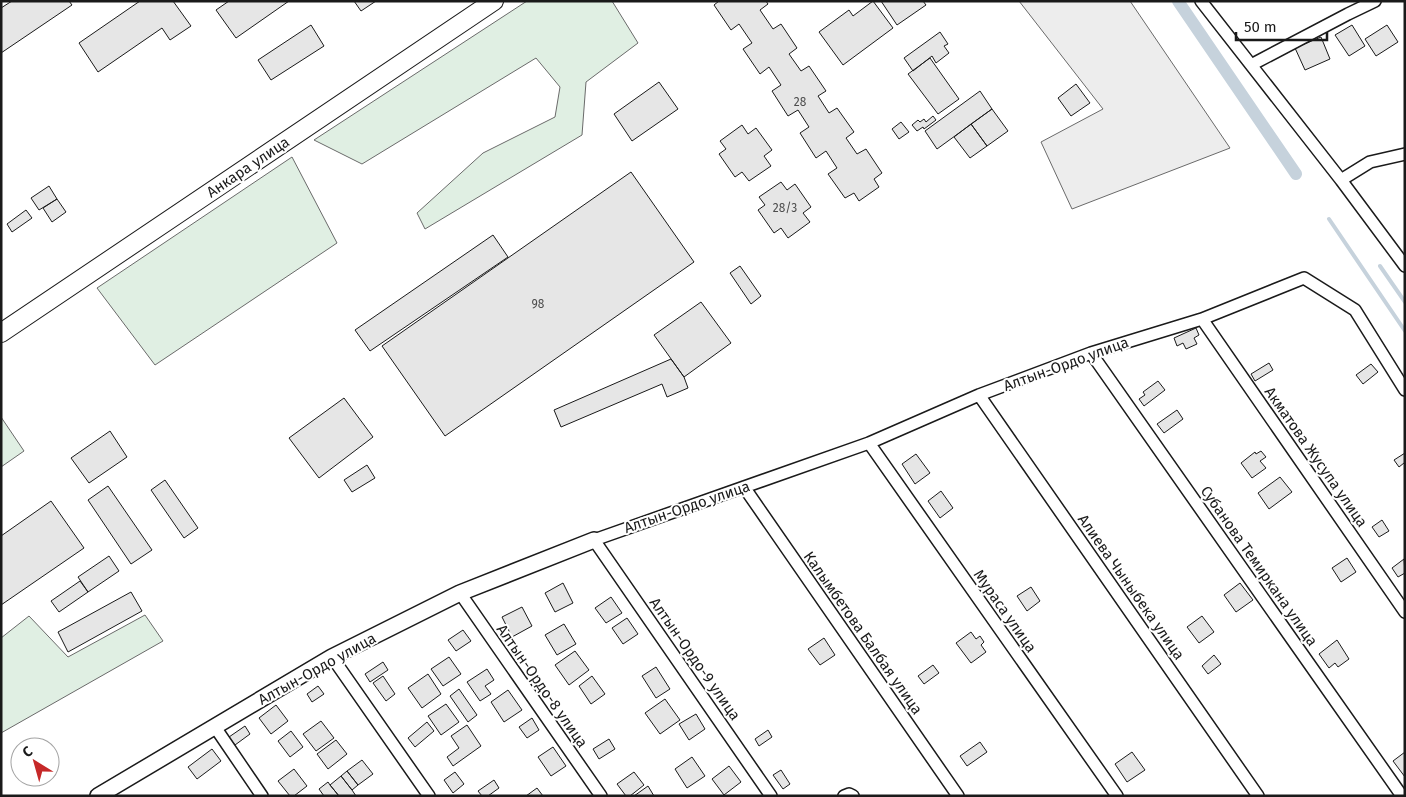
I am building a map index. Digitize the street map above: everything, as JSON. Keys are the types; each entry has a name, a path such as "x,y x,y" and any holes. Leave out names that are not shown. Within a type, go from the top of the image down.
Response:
{"main road":[{"name":"Анкара улица","path":"1,333 494,1"}],"street":[{"path":"1201,1 1341,180 1405,266"},
{"path":"1251,65 1374,1"},
{"path":"1341,180 1370,162 1405,154"},
{"name":"Алтын-Ордо улица","path":"98,796 332,657 460,593 594,540 869,443 979,395 1091,354 1202,319 1304,278 1355,310 1405,390"},
{"name":"Акматова Жусупа улица","path":"1202,319 1405,612"},
{"name":"Субанова Темиркана улица","path":"1091,354 1402,796"},
{"name":"Алиева Чыныбека улица","path":"979,395 1258,796"},
{"name":"Мураса улица","path":"869,443 1117,796"},
{"name":"Калымбетова Балбая улица","path":"744,487 958,796"},
{"name":"Алтын-Ордо-9 улица","path":"594,540 771,796"},
{"name":"Алтын-Ордо-8 улица","path":"460,593 601,796"},
{"path":"332,657 429,796"},
{"path":"215,727 262,796"},
{"path":"844,796 849,794 853,796"}],"green space":[{"path":"527,1 612,1 638,43 586,82 582,135 425,229 417,213 483,153 555,117 560,87 536,58 362,164 314,140"},
{"path":"292,157 337,243 155,365 97,288"},
{"path":"1,417 24,451 1,467"},
{"path":"145,615 163,641 1,733 1,638 29,616 68,657"}],"shaded area":[{"path":"1019,1 1130,1 1230,148 1072,209 1041,142 1103,109"}],"building":[{"path":"12,1 69,1 72,5 1,53 1,8"},
{"path":"140,1 173,1 191,26 170,40 162,28 98,72 79,43"},
{"path":"229,1 289,1 236,38 216,10"},
{"path":"354,1 376,1 361,11"},
{"path":"719,1 766,1 768,4 760,10 773,29 781,24 797,48 789,54 801,71 809,66 826,91 818,96 829,113 837,108 854,132 846,138 857,154 866,149 882,173 874,179 879,187 859,201 854,193 845,198 828,174 837,168 826,151 816,158 800,133 809,127 798,110 788,116 772,91 781,85 769,67 760,74 743,49 752,43 739,24 731,30 714,5"},
{"path":"873,1 893,28 843,65 819,32 849,10 853,16"},
{"path":"881,1 923,1 926,5 897,25"},
{"path":"311,25 324,46 271,80 258,60"},
{"path":"1352,25 1365,46 1349,56 1335,35"},
{"path":"1387,25 1398,42 1376,56 1365,39"},
{"path":"940,32 948,44 944,46 949,53 936,63 932,56 913,71 904,58"},
{"path":"1321,37 1330,59 1305,70 1295,48"},
{"path":"930,58 959,99 938,114 908,74"},
{"path":"659,82 678,109 632,141 614,114"},
{"path":"1076,84 1090,103 1071,116 1058,98"},
{"path":"980,91 992,109 937,149 925,131"},
{"path":"992,109 1008,131 987,146 971,124"},
{"path":"933,116 936,120 924,129 923,127 917,131 912,125 918,120 920,122 924,119 926,122"},
{"path":"901,122 909,132 899,139 892,129"},
{"path":"971,124 987,146 970,158 954,137"},
{"path":"742,125 748,134 756,128 772,150 764,156 771,166 749,181 742,172 735,177 719,154 726,149 720,141"},
{"path":"631,172 694,262 445,436 382,346"},
{"path":"781,182 787,190 795,184 811,207 803,213 810,222 788,238 781,228 774,233 758,210 765,205 759,197"},
{"path":"49,186 57,199 39,210 31,198"},
{"path":"57,199 66,212 52,222 43,208"},
{"path":"26,210 32,218 12,232 7,224"},
{"path":"493,235 508,257 370,351 355,330"},
{"path":"740,266 761,296 751,304 730,273"},
{"path":"701,302 731,343 684,377 654,335"},
{"path":"1196,328 1199,335 1194,338 1197,344 1186,349 1183,343 1177,346 1174,338"},
{"path":"671,359 684,377 688,388 667,397 662,384 561,427 554,410"},
{"path":"1269,363 1273,370 1255,381 1251,374"},
{"path":"1371,364 1378,372 1363,384 1356,375"},
{"path":"1158,381 1165,390 1144,406 1139,399 1145,395 1143,392"},
{"path":"344,398 373,437 319,478 289,438"},
{"path":"1177,410 1183,419 1164,433 1157,424"},
{"path":"110,431 127,457 89,483 71,458"},
{"path":"1261,451 1266,457 1260,461 1266,468 1252,478 1241,463 1255,452 1256,454"},
{"path":"1405,453 1405,465 1404,463 1399,467 1394,460"},
{"path":"916,454 930,473 915,484 902,464"},
{"path":"367,465 375,478 352,492 344,480"},
{"path":"1280,477 1292,492 1269,509 1258,493"},
{"path":"165,480 198,528 184,538 151,490"},
{"path":"108,486 152,550 131,564 88,500"},
{"path":"941,491 953,508 940,518 928,501"},
{"path":"51,501 84,548 1,605 1,536"},
{"path":"1382,520 1389,531 1379,537 1372,527"},
{"path":"109,556 119,571 88,592 78,577"},
{"path":"1347,558 1356,572 1341,582 1332,568"},
{"path":"1404,559 1405,573 1398,577 1392,568"},
{"path":"80,581 88,592 59,612 51,601"},
{"path":"563,583 573,603 555,612 545,593"},
{"path":"1240,583 1253,600 1236,612 1224,595"},
{"path":"1031,587 1040,601 1027,611 1017,596"},
{"path":"131,592 142,611 68,652 58,632"},
{"path":"611,597 622,613 606,623 595,608"},
{"path":"522,607 532,626 512,637 502,617"},
{"path":"1202,616 1214,632 1199,643 1187,627"},
{"path":"627,618 638,634 623,644 612,628"},
{"path":"564,624 576,644 557,655 545,635"},
{"path":"463,630 471,641 456,651 448,640"},
{"path":"971,632 976,639 980,636 984,642 981,645 986,652 971,663 956,643"},
{"path":"824,638 835,655 820,665 808,649"},
{"path":"1337,640 1349,659 1338,667 1335,663 1329,668 1319,654"},
{"path":"575,651 589,670 569,685 555,665"},
{"path":"1214,655 1221,664 1208,674 1202,666"},
{"path":"449,657 461,674 443,686 431,669"},
{"path":"383,662 388,670 370,682 365,674"},
{"path":"933,665 939,673 924,684 918,676"},
{"path":"656,667 670,689 656,698 642,676"},
{"path":"487,669 494,680 485,686 491,694 480,701 467,682"},
{"path":"428,674 441,694 422,708 408,688"},
{"path":"383,676 395,694 386,701 373,683"},
{"path":"592,676 605,694 591,704 579,686"},
{"path":"318,686 324,694 312,702 307,694"},
{"path":"459,689 477,715 468,722 450,696"},
{"path":"508,690 522,710 504,722 491,702"},
{"path":"665,699 680,720 660,734 645,713"},
{"path":"446,704 459,722 441,735 428,716"},
{"path":"276,705 288,721 271,734 259,718"},
{"path":"696,714 705,729 689,740 679,724"},
{"path":"532,718 539,730 527,738 519,727"},
{"path":"321,721 334,738 316,751 303,734"},
{"path":"427,722 434,731 415,747 408,738"},
{"path":"467,725 481,746 453,766 447,757 459,748 451,736"},
{"path":"245,726 250,734 235,745 229,737"},
{"path":"768,730 772,737 759,746 755,739"},
{"path":"291,731 303,747 290,757 278,741"},
{"path":"609,739 615,749 599,759 593,749"},
{"path":"336,740 347,754 328,769 317,754"},
{"path":"980,742 987,752 967,766 960,756"},
{"path":"553,747 566,766 551,776 538,757"},
{"path":"212,749 221,761 197,779 188,767"},
{"path":"1132,752 1145,770 1127,782 1115,764"},
{"path":"1405,752 1405,777 1393,761"},
{"path":"692,757 705,776 687,788 675,769"},
{"path":"362,760 373,774 358,785 347,771"},
{"path":"729,766 741,782 724,795 712,779"},
{"path":"294,769 307,786 294,796 290,796 278,781"},
{"path":"781,770 790,784 783,789 773,775"},
{"path":"347,771 358,785 352,790 341,776"},
{"path":"455,772 464,784 453,793 444,780"},
{"path":"634,772 644,785 630,796 626,796 617,784"},
{"path":"341,776 356,796 339,796 330,785"},
{"path":"494,780 499,788 488,796 482,796 478,791"},
{"path":"328,782 339,796 324,796 319,789"},
{"path":"648,786 654,796 634,796"},
{"path":"537,788 543,796 526,796"}],"waterway":[{"path":"1178,1 1296,174"},
{"path":"1329,219 1405,331"},
{"path":"1380,266 1405,302"}]}
